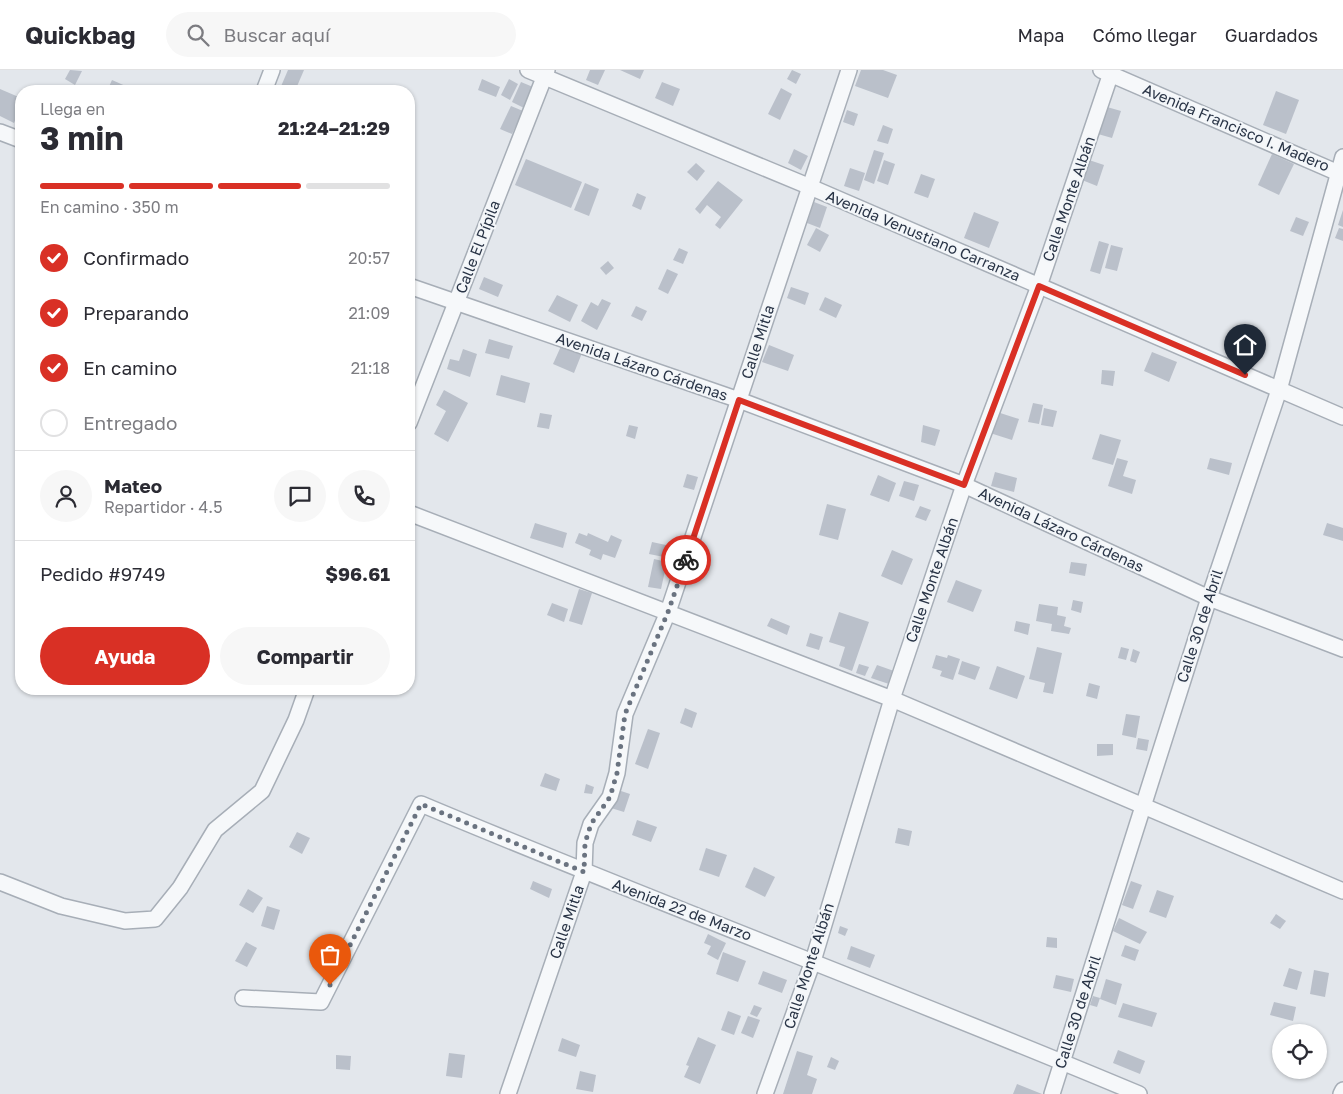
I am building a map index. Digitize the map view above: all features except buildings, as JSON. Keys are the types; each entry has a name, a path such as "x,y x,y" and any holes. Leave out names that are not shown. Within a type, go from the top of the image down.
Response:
{"street":[{"path":"266,85 272,70"},
{"name":"Avenida Venustiano Carranza","path":"528,70 546,73 1343,417"},
{"name":"Calle Mitla","path":"508,1094 584,872 585,843 591,824 610,797 617,773 625,714 668,612 808,186 849,70"},
{"name":"Avenida Francisco I. Madero","path":"1108,71 1340,173"},
{"name":"Calle Monte Albán","path":"765,1094 813,961 892,699 964,485 1039,286 1108,71"},
{"name":"Calle El Pípila","path":"415,408 546,73"},
{"path":"0,132 15,138"},
{"name":"Calle 30 de Abril","path":"1052,1094 1209,598 1279,390 1343,157"},
{"name":"Avenida Lázaro Cárdenas","path":"415,288 739,400 964,485 1209,598 1343,649"},
{"path":"415,515 892,699 1343,890"},
{"path":"0,882 61,906 125,921 155,919 180,888 215,830 262,791 296,720 304,695"},
{"name":"Avenida 22 de Marzo","path":"244,998 321,1002 421,804 584,872 813,961 1139,1094"},
{"path":"1341,1094 1343,1090"}],"way so far":[{"path":"330,985 421,804 584,872 585,843 591,824 610,797 617,773 625,714 668,612 686,560"}],"route":[{"path":"686,560 739,400 964,485 1039,286 1245,375"}]}
